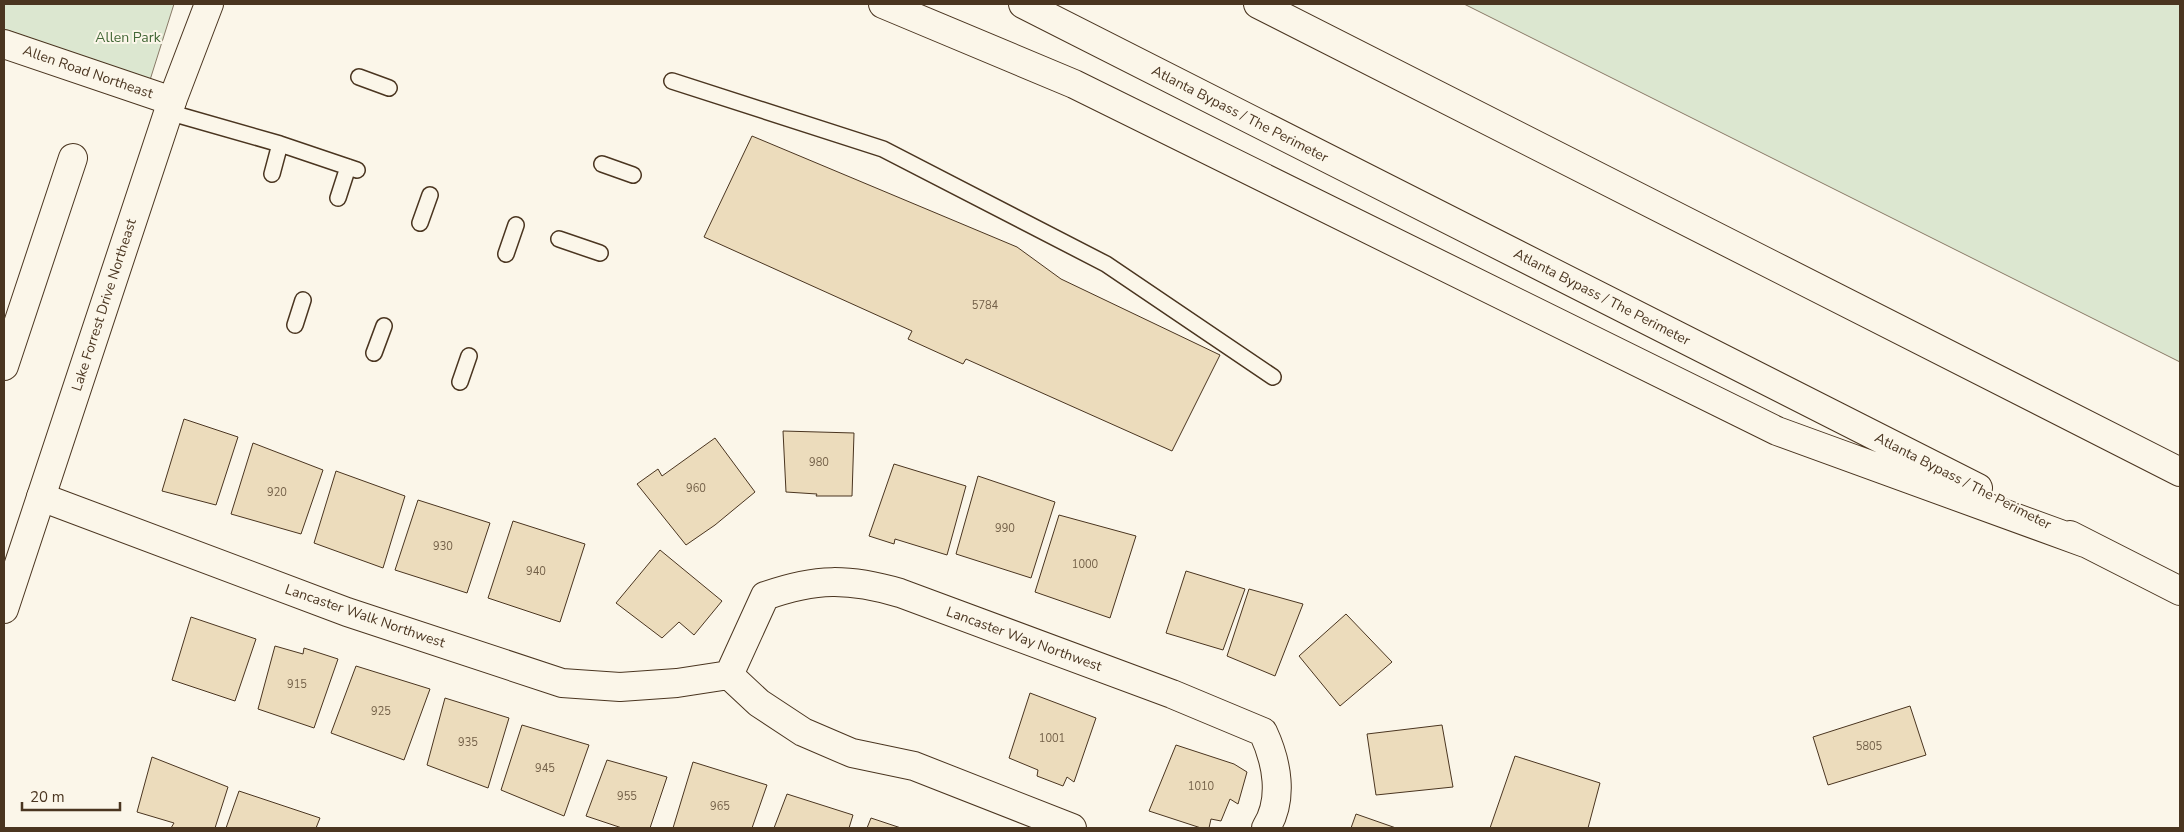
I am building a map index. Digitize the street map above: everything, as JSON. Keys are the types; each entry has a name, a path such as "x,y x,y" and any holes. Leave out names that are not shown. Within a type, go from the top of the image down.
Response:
{"main road":[{"name":"Lake Forrest Drive Northeast","path":"4,609 170,106 209,4"},
{"path":"883,4 1074,84 1777,431 2085,543"},
{"name":"Atlanta Bypass / The Perimeter","path":"1023,4 2180,591"},
{"path":"1258,4 2180,472"},
{"name":"Allen Road Northeast","path":"4,44 170,106"},
{"path":"4,366 73,158"},
{"name":"Lancaster Walk Northwest","path":"41,497 347,612 562,683 620,687 699,680 728,675"},
{"name":"Lancaster Way Northwest","path":"728,675 765,596 794,586 831,581 876,586 1172,694 1263,732 1270,746 1277,777 1276,800 1266,828"},
{"path":"728,675 759,703 803,732 852,753 914,766 1072,828"}],"lane":[{"path":"359,77 389,88"},
{"path":"672,81 883,149 1106,264 1273,377"},
{"path":"170,106 353,169 338,198"},
{"path":"272,174 280,144"},
{"path":"602,164 633,175"},
{"path":"420,222 430,195"},
{"path":"506,254 516,225"},
{"path":"559,239 600,253"},
{"path":"295,325 303,300"},
{"path":"374,353 384,326"},
{"path":"460,382 469,356"}],"green space":[{"name":"Allen Park","path":"4,4 174,4 150,80 4,29"},
{"path":"1464,4 2180,4 2180,362"}],"building":[{"path":"752,136 1017,247 1061,279 1220,355 1172,451 966,359 963,364 908,339 912,331 704,237"},
{"path":"184,419 238,437 216,505 162,491"},
{"path":"783,431 854,433 852,496 816,496 817,494 786,492"},
{"path":"715,438 755,492 715,525 686,545 637,484 658,469 662,476"},
{"path":"253,443 323,470 301,534 231,514"},
{"path":"894,464 966,486 947,555 895,539 894,544 869,536"},
{"path":"336,471 405,496 383,568 314,543"},
{"path":"978,476 1055,502 1031,578 956,554"},
{"path":"418,500 490,523 467,593 395,570"},
{"path":"1059,515 1136,536 1110,618 1035,592"},
{"path":"513,521 585,544 560,622 488,598"},
{"path":"660,550 722,601 694,635 679,622 662,638 616,603"},
{"path":"1186,571 1245,589 1223,650 1166,633"},
{"path":"1249,589 1303,604 1275,676 1227,656"},
{"path":"1346,614 1392,662 1340,706 1299,656"},
{"path":"191,617 256,639 235,701 172,680"},
{"path":"275,646 303,654 304,648 338,659 314,728 258,709"},
{"path":"356,666 430,689 404,760 331,733"},
{"path":"1030,693 1096,718 1074,782 1067,777 1063,786 1037,776 1038,770 1009,758"},
{"path":"445,698 509,718 488,788 427,765"},
{"path":"1910,706 1926,755 1828,785 1813,737"},
{"path":"522,725 589,745 564,816 501,790"},
{"path":"1442,725 1453,787 1376,795 1367,734"},
{"path":"1176,745 1234,764 1247,772 1238,804 1230,799 1221,821 1211,819 1209,828 1201,828 1149,811"},
{"path":"1515,756 1600,783 1588,828 1490,828"},
{"path":"152,757 228,787 215,828 171,828 174,823 137,812"},
{"path":"607,760 667,777 650,828 622,828 586,816"},
{"path":"693,762 767,785 752,828 673,828"},
{"path":"239,791 320,818 316,828 226,828"},
{"path":"787,794 853,815 849,828 774,828"},
{"path":"1356,814 1396,828 1351,828"},
{"path":"871,818 901,828 867,828"}]}
